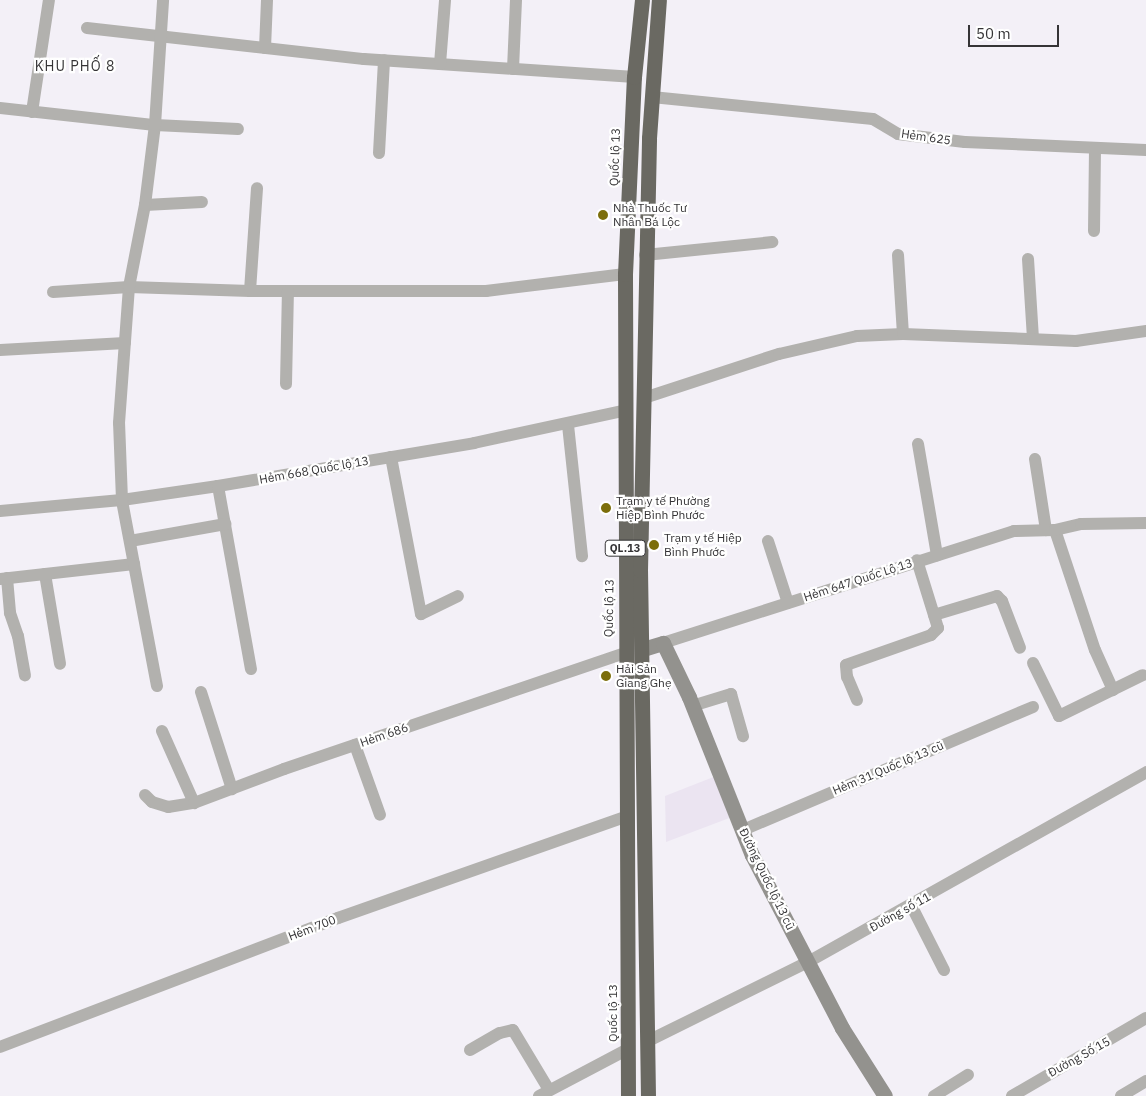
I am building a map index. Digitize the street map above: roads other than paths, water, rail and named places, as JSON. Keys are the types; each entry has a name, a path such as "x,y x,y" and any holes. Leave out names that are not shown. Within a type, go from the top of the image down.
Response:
{"highway":[{"name":"Quốc lộ 13","path":"628,1096 624,653 625,274 634,77 642,0"},
{"name":"QL.13","path":"648,1096 643,648 640,570 645,255 652,97 660,0"},
{"path":"624,653 643,648"}],"street":[{"path":"32,112 48,0"},
{"path":"157,686 122,500 119,423 129,287 145,205 155,125 163,38 163,0"},
{"path":"265,48 267,0"},
{"path":"440,64 445,0"},
{"path":"513,68 516,0"},
{"path":"87,28 163,38 384,60 634,77"},
{"path":"379,153 384,60"},
{"name":"Hẻm 625","path":"652,97 873,119 898,134 946,140 1146,150"},
{"path":"0,108 155,125 238,130"},
{"path":"1094,231 1095,148"},
{"path":"250,291 257,188"},
{"path":"145,205 202,202"},
{"path":"645,255 772,242"},
{"path":"898,255 902,334"},
{"path":"1028,258 1033,338"},
{"path":"53,292 129,287 250,291 486,291 625,274"},
{"path":"286,384 288,291"},
{"path":"644,398 779,354 857,336 902,334 975,339 1033,338 1076,341 1146,331"},
{"path":"0,350 125,343"},
{"name":"Hẻm 668 Quốc lộ 13","path":"0,511 122,500 218,486 391,457 568,424 626,410"},
{"path":"568,424 582,556"},
{"path":"918,444 937,555"},
{"path":"391,457 421,614 458,596"},
{"path":"1035,459 1050,530 1095,650 1113,690"},
{"path":"218,486 251,669"},
{"name":"Hẻm 647 Quốc Lộ 13","path":"663,643 918,560 1014,531 1050,530 1081,524 1146,523"},
{"path":"130,540 225,524"},
{"path":"768,541 788,603"},
{"path":"857,700 847,677 846,665 931,635 938,628 918,560"},
{"path":"25,675 18,636 10,613 3,579 134,564"},
{"path":"45,574 60,664"},
{"path":"934,615 997,596 1002,601 1020,648"},
{"path":"643,648 663,643"},
{"name":"Đường Quốc lộ 13 cũ","path":"663,643 692,706 742,830 842,1028 885,1096"},
{"name":"Hẻm 686","path":"145,795 152,802 168,807 194,803 355,745 624,653"},
{"path":"1033,663 1059,716 1143,675"},
{"path":"201,692 232,789"},
{"path":"692,706 731,694 742,736"},
{"name":"Hẻm 31 Quốc lộ 13 cũ","path":"742,830 1034,707"},
{"path":"162,731 194,803"},
{"path":"355,745 380,815"},
{"name":"Đường số 11","path":"648,1041 808,962 1146,772"},
{"name":"Hẻm 700","path":"0,1047 338,918 626,816"},
{"path":"912,905 944,970"},
{"name":"Đường Số 15","path":"1012,1096 1146,1018"},
{"path":"470,1050 500,1033 513,1030 544,1093 628,1048"},
{"path":"934,1096 968,1075"},
{"path":"1120,1096 1146,1081"}],"place":[{"name":"Nhà Thuốc Tư Nhân Bá Lộc","path":"603,215"},
{"name":"Trạm y tế Phường Hiệp Bình Phước","path":"606,508"},
{"name":"Trạm y tế Hiệp Bình Phước","path":"654,545"},
{"name":"Hải Sản Giang Ghẹ","path":"606,676"}],"district":[{"name":"KHU PHỐ 8","path":"75,66"}]}
